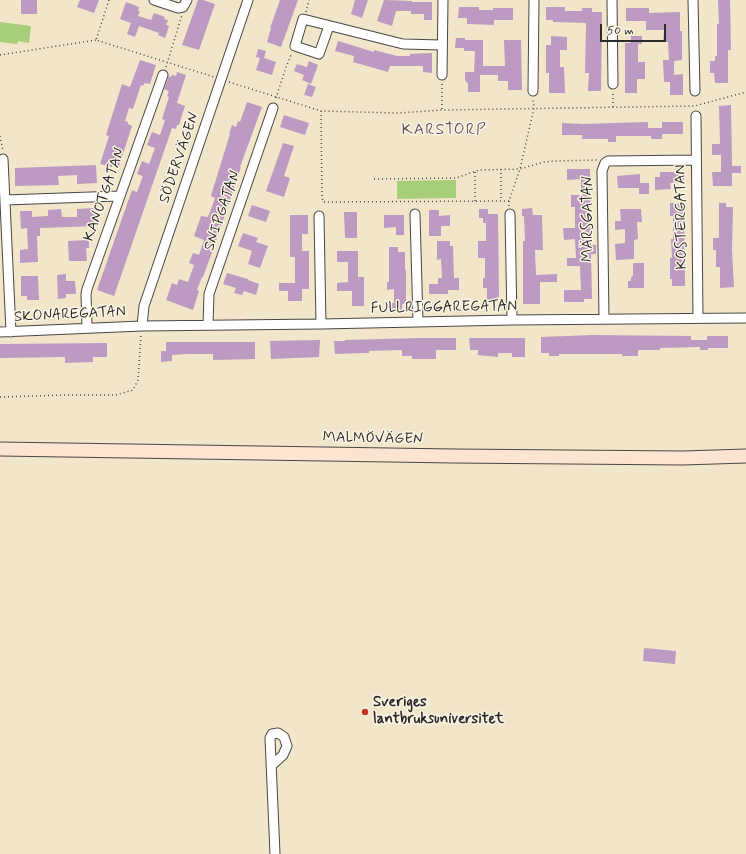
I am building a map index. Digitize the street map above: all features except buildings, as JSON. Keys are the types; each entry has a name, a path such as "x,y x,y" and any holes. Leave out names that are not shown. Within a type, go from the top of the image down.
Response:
{"main road":[{"name":"MALMÖVÄGEN","path":"0,449 462,456 683,458 746,456"}],"street":[{"path":"154,0 172,6 185,4"},
{"name":"SÖDERVÄGEN","path":"142,326 144,306 248,0"},
{"path":"442,75 441,44 443,0"},
{"path":"533,91 534,0"},
{"path":"612,0 613,84"},
{"path":"693,0 695,91"},
{"path":"329,26 319,54 295,46 303,19 403,44 441,44"},
{"name":"KANOTGATAN","path":"87,327 87,289 163,75"},
{"name":"SNIPGATAN","path":"208,326 209,294 273,108"},
{"name":"KOSTERGATAN","path":"696,116 698,318"},
{"path":"3,159 11,332"},
{"name":"MÄRSGATAN","path":"604,319 602,171 605,163 608,161 696,160"},
{"path":"5,200 119,196"},
{"path":"415,214 418,322"},
{"path":"510,214 512,320"},
{"path":"319,216 321,324"},
{"name":"FULLRIGGAREGATAN","path":"142,326 746,318"},
{"name":"SKONAREGATAN","path":"0,332 87,327 142,326"},
{"path":"271,766 275,854"}],"path":[{"path":"96,40 108,0"},
{"path":"303,19 310,0"},
{"path":"163,75 182,18 185,4"},
{"path":"0,60 0,55 96,40 321,111 398,113 442,110 695,106 746,92"},
{"path":"273,108 286,67 295,46"},
{"path":"442,75 442,110"},
{"path":"613,84 613,107"},
{"path":"321,111 323,202 509,201 520,169 534,108 533,91"},
{"path":"695,106 696,116"},
{"path":"0,136 3,146 3,159"},
{"path":"374,179 456,178 475,171 520,169 544,162 556,161 596,160 605,163"},
{"path":"501,169 501,201"},
{"path":"475,171 475,201"},
{"path":"0,397 116,395 133,390 138,380 142,326"}],"green space":[{"path":"0,22 31,26 29,43 18,41 17,44 0,42"},
{"path":"456,180 456,198 397,199 397,181"}],"place":[{"name":"Sveriges lantbruksuniversitet","path":"365,712"}],"district":[{"name":"KARSTORP","path":"444,131"}]}
